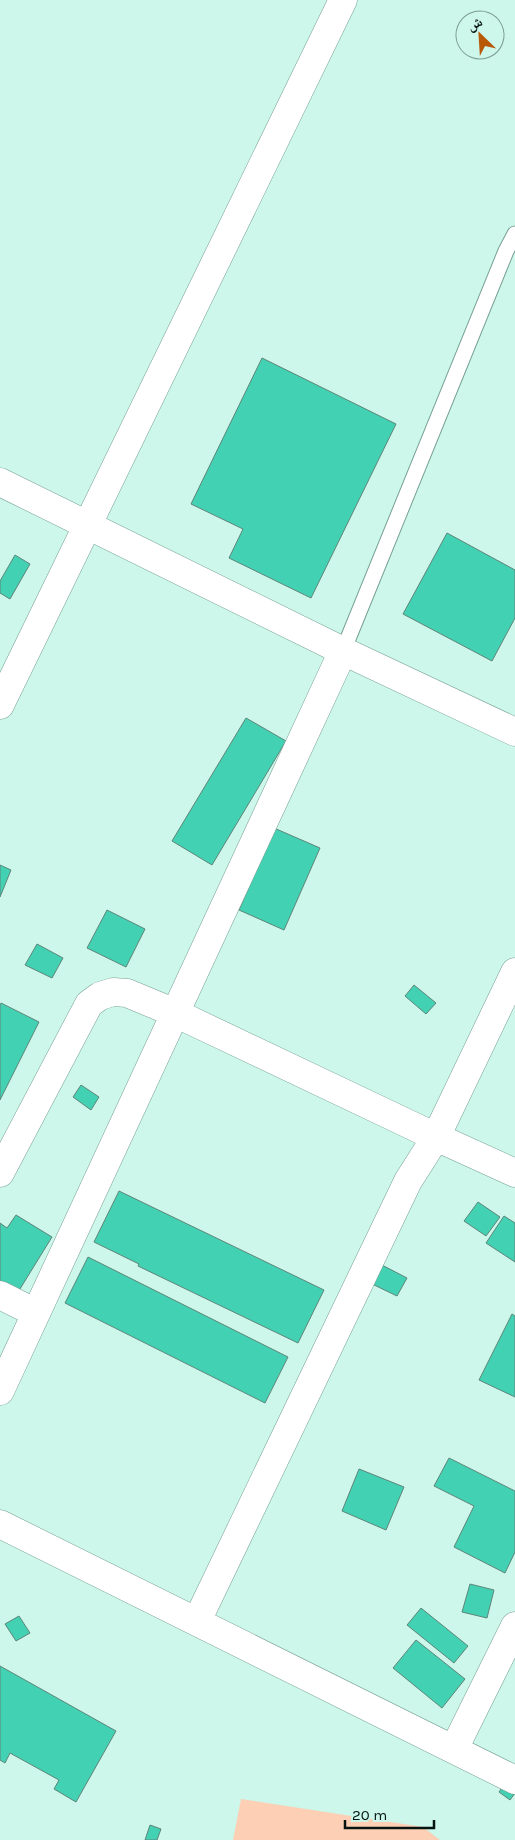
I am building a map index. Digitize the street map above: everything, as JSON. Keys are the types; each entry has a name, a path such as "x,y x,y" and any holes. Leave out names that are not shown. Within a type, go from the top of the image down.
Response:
{"street":[{"path":"0,705 343,0"},
{"path":"0,482 343,651 515,732"},
{"path":"0,1391 343,651"},
{"path":"197,1622 408,1181 436,1137 515,972"},
{"path":"0,1173 88,1004 100,996 113,992 127,993 175,1013 436,1137 515,1172"},
{"path":"0,1295 36,1314"},
{"path":"0,1524 515,1780"},
{"path":"454,1749 515,1626"}],"lane":[{"path":"343,651 506,251 515,234"}],"shaded area":[{"path":"241,1799 423,1827 440,1840 233,1840"}],"building":[{"path":"262,358 396,424 311,598 229,558 243,529 191,504"},
{"path":"447,533 515,570 515,618 492,661 403,614"},
{"path":"15,555 30,564 10,599 0,593 0,581"},
{"path":"246,718 286,741 212,865 172,841"},
{"path":"274,828 320,848 284,930 239,910"},
{"path":"0,865 11,870 0,897"},
{"path":"107,910 145,929 126,967 87,948"},
{"path":"37,944 63,958 52,978 25,965"},
{"path":"414,985 436,1003 426,1014 405,996"},
{"path":"1,1003 39,1022 0,1100 0,1005"},
{"path":"81,1085 99,1097 91,1110 73,1097"},
{"path":"119,1191 324,1290 298,1343 138,1266 139,1264 94,1242"},
{"path":"478,1202 500,1217 486,1236 464,1221"},
{"path":"16,1215 52,1237 15,1297 0,1288 0,1223 7,1228"},
{"path":"504,1216 515,1223 515,1262 486,1243"},
{"path":"88,1257 288,1357 265,1403 65,1303"},
{"path":"378,1263 407,1278 397,1296 368,1282"},
{"path":"512,1314 515,1316 515,1397 479,1380"},
{"path":"449,1458 515,1491 515,1552 505,1573 454,1547 474,1506 434,1486"},
{"path":"359,1469 404,1487 386,1530 342,1511"},
{"path":"470,1584 494,1590 487,1618 462,1612"},
{"path":"421,1608 468,1646 454,1663 407,1625"},
{"path":"19,1616 30,1633 16,1641 5,1624"},
{"path":"416,1640 465,1679 442,1708 393,1668"},
{"path":"0,1666 116,1731 76,1802 54,1789 59,1780 10,1753 5,1763 0,1760"},
{"path":"508,1779 515,1793 510,1800 499,1792"},
{"path":"150,1825 161,1829 157,1840 145,1840"}]}
